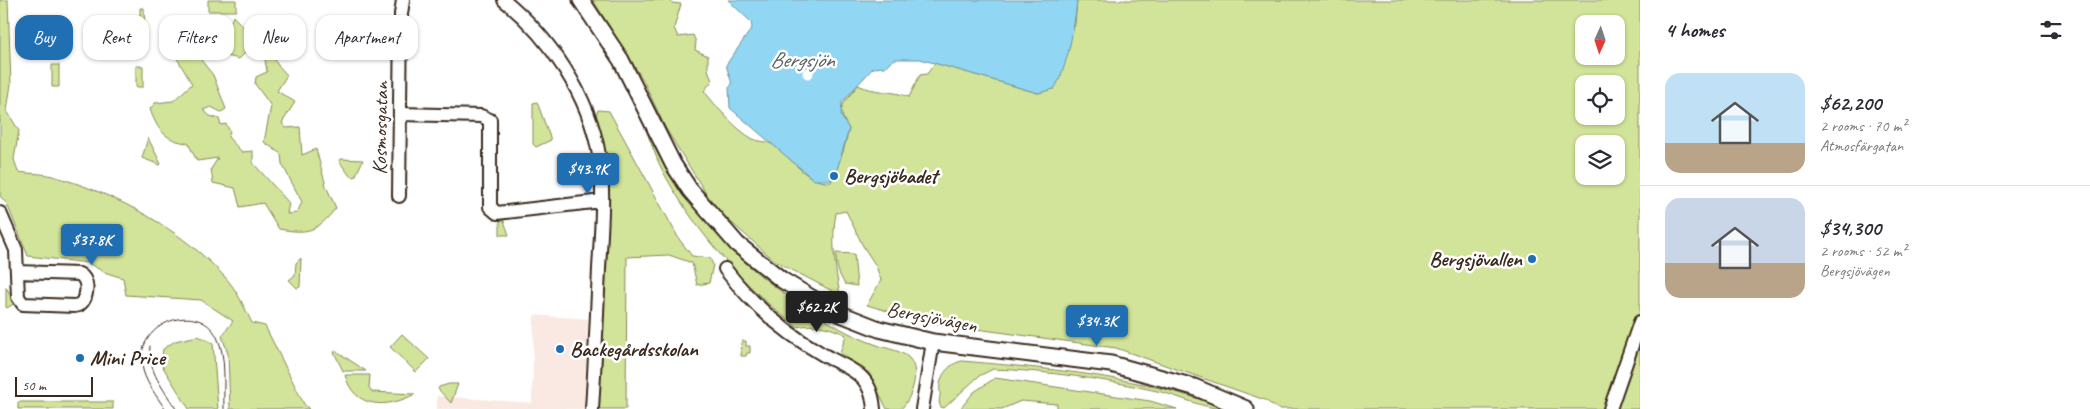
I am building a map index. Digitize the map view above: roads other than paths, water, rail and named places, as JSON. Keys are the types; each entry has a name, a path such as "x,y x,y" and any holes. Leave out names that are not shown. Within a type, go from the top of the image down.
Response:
{"street":[{"name":"Kosmosgatan","path":"399,196 401,14 403,0"},
{"path":"504,0 529,23 551,49 578,92 586,109 599,155 602,201 592,409"},
{"name":"Bergsjövägen","path":"581,0 621,60 685,184 737,244 782,280 833,311 878,329 934,342 1111,364 1194,387 1246,409"},
{"path":"400,114 481,116 490,120 490,207 497,214 602,201"},
{"path":"0,213 16,250 18,296 23,304 74,306 79,305 85,298 86,283 84,277 80,274 18,272"},
{"path":"724,269 740,288 769,316 822,354 859,375 867,383 874,401 874,409"},
{"path":"1610,409 1640,322"},
{"path":"922,409 934,342"}],"water":[{"name":"Bergsjön","path":"728,0 1077,0 1066,59 1059,81 1054,89 1038,93 920,59 895,59 885,67 873,68 842,102 841,116 849,129 836,173 831,180 814,180 730,108 729,88 732,84 726,65 752,28 751,22"}],"tram line":[{"path":"165,409 145,377 142,365 143,350 149,337 158,327 170,321 184,318 197,320 208,326 217,337 222,354 224,372 224,409"},
{"path":"150,346 151,364 154,372 176,409"}],"place":[{"name":"Bergsjöbadet","path":"834,176"},
{"name":"Bergsjövallen","path":"1532,259"},
{"name":"Backegårdsskolan","path":"560,349"},
{"name":"Mini Price","path":"80,358"}]}
